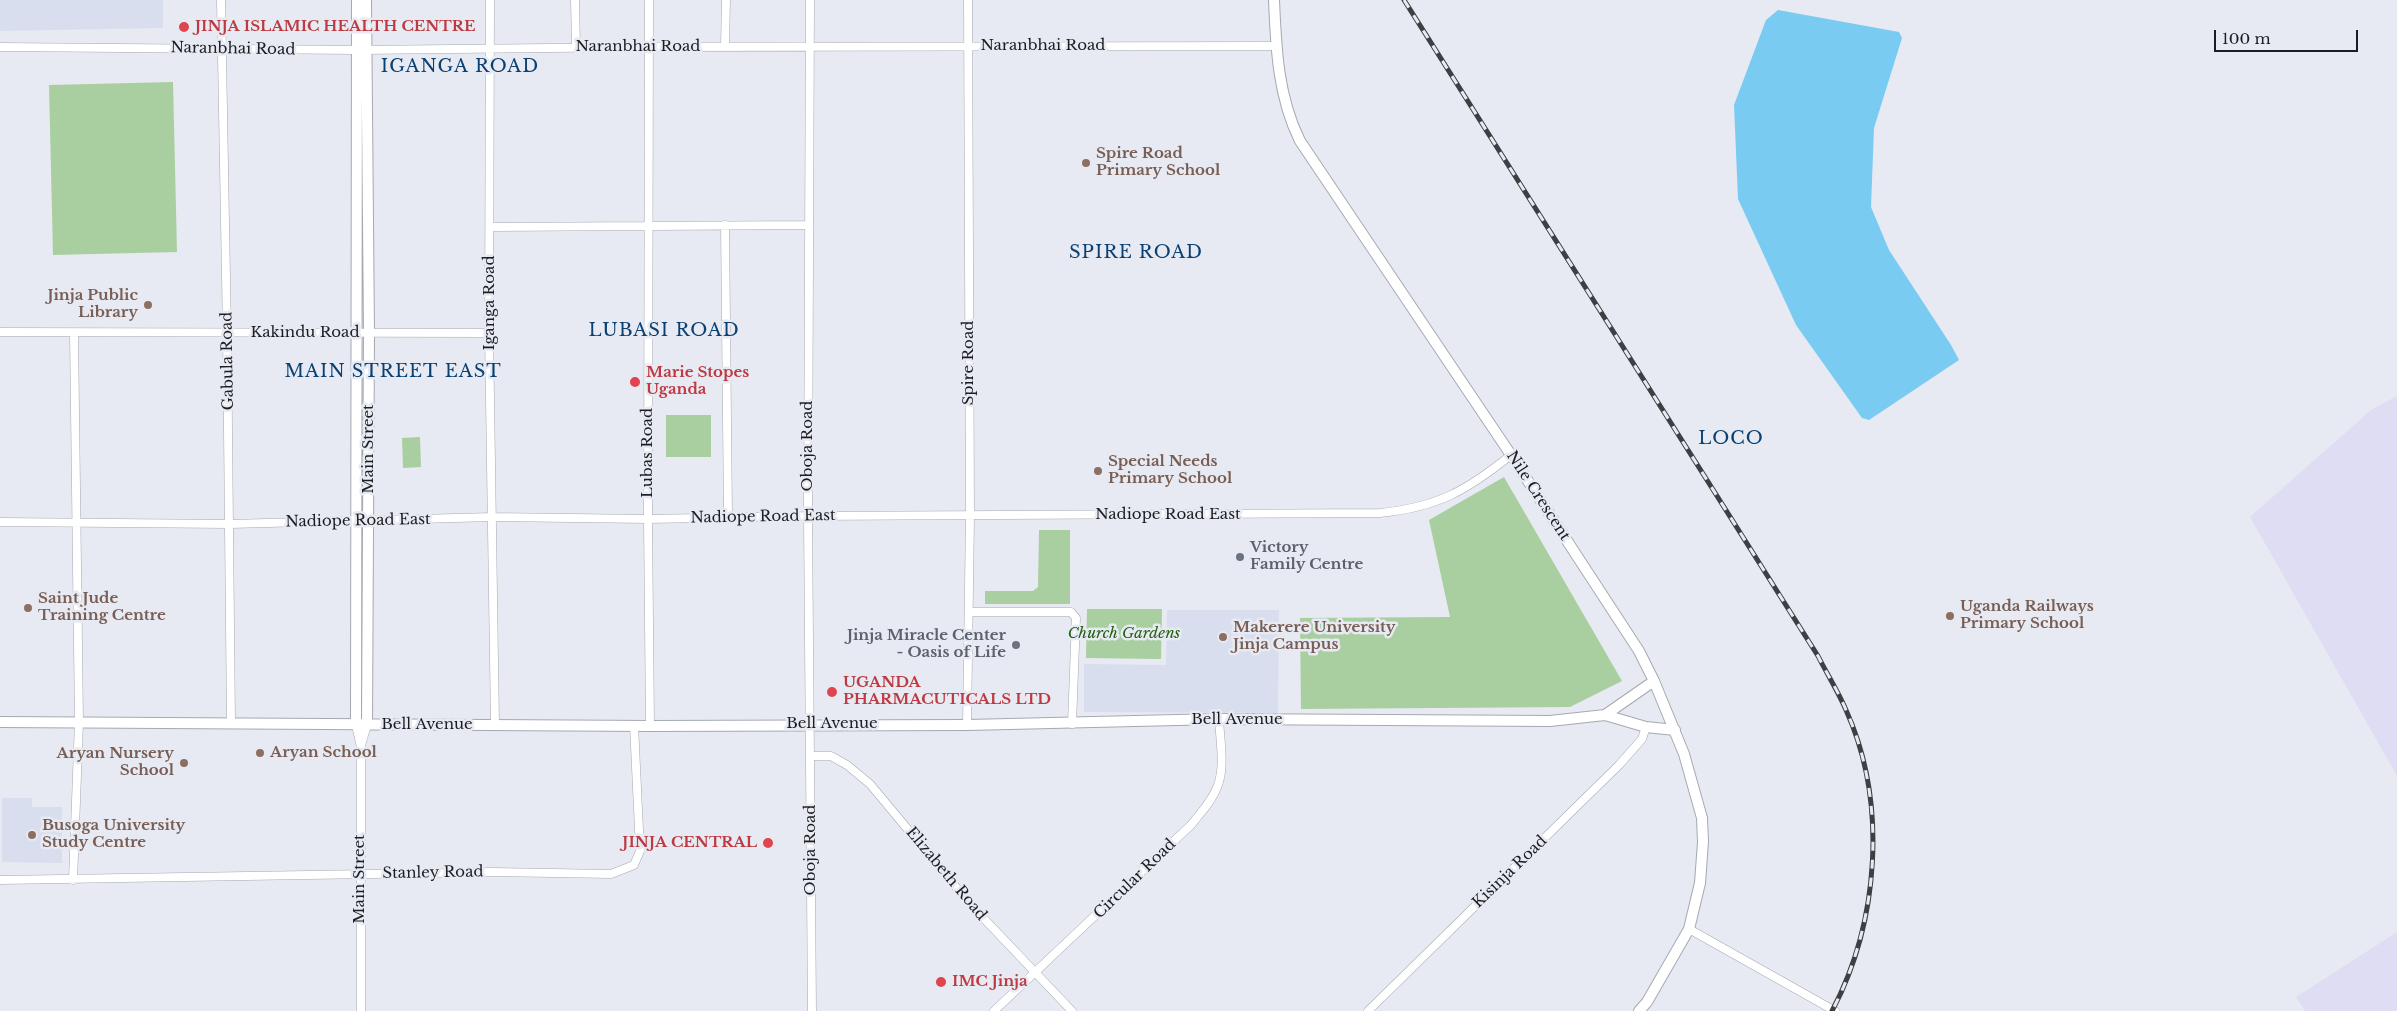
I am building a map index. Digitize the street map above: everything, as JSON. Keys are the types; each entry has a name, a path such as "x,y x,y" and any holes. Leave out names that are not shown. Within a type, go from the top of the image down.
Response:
{"street":[{"name":"Gabula Road","path":"221,0 230,524 231,723"},
{"name":"Main Street","path":"357,0 361,50 369,332 367,725 361,747"},
{"name":"Main Street","path":"360,1011 361,747 356,725 356,333 361,50 366,0"},
{"name":"Iganga Road","path":"490,0 491,227 489,332 495,725"},
{"path":"575,0 576,47"},
{"name":"Lubas Road","path":"649,0 648,519 650,726"},
{"path":"725,47 726,0"},
{"name":"Oboja Road","path":"810,0 808,516 812,1011"},
{"name":"Spire Road","path":"967,725 970,612 968,0"},
{"name":"Nile Crescent","path":"1274,0 1276,46 1284,101 1300,141 1511,455 1639,651 1654,681 1674,730 1695,789 1702,818 1703,842 1700,883 1688,929 1647,1002 1639,1011"},
{"name":"Naranbhai Road","path":"0,48 361,50 576,47 1276,46"},
{"path":"725,225 728,517"},
{"path":"491,227 809,225"},
{"name":"Kakindu Road","path":"0,332 489,332"},
{"path":"73,880 79,722 74,333"},
{"name":"Nadiope Road East","path":"0,522 230,524 493,517 648,519 808,516 1380,513 1414,509 1439,501 1481,479 1511,455"},
{"path":"970,612 1071,612 1074,614 1076,618 1072,724"},
{"name":"Bell Avenue","path":"0,722 650,726 1072,724 1219,719 1550,721 1605,715 1654,681"},
{"path":"1605,715 1646,728 1674,730"},
{"name":"Circular Road","path":"994,1011 1192,824 1209,802 1218,786 1221,772 1219,719"},
{"name":"Stanley Road","path":"0,880 360,874 611,874 634,865 640,851 634,726"},
{"name":"Kisinja Road","path":"1368,1011 1619,764 1642,739 1646,728"},
{"name":"Elizabeth Road","path":"810,756 831,756 848,764 870,784 970,904 1072,1011"},
{"path":"1688,929 1835,1011"}],"shaded area":[{"path":"0,0 163,0 163,28 0,31"},
{"path":"2397,396 2397,776 2250,517 2371,410"},
{"name":"Makerere University Jinja Campus","path":"1167,610 1279,610 1278,713 1084,712 1084,664 1166,665"},
{"name":"Busoga University Study Centre","path":"2,798 32,798 32,807 62,807 62,863 2,862"},
{"path":"2397,932 2397,1011 2305,1011 2296,997"}],"green space":[{"path":"173,82 177,252 53,255 49,85"},
{"path":"666,415 711,415 711,457 666,457"},
{"path":"420,437 421,467 403,468 402,438"},
{"path":"1504,477 1622,681 1570,707 1301,709 1300,618 1450,617 1429,520"},
{"path":"1039,530 1070,530 1070,604 985,604 985,591 1033,591 1038,587"},
{"name":"Church Gardens","path":"1087,609 1162,609 1161,659 1086,658"}],"water":[{"path":"1778,10 1899,32 1902,38 1874,128 1871,207 1889,250 1959,360 1869,420 1862,418 1796,325 1738,199 1734,105 1766,20"}],"railway":[{"path":"1404,0 1818,656 1846,710 1859,746 1868,784 1872,823 1872,862 1868,901 1860,939 1848,976 1832,1011"}],"place":[{"name":"JINJA ISLAMIC HEALTH CENTRE","path":"184,27"},
{"name":"Spire Road Primary School","path":"1086,163"},
{"name":"Jinja Public Library","path":"148,305"},
{"name":"Marie Stopes Uganda","path":"635,382"},
{"name":"Special Needs Primary School","path":"1098,471"},
{"name":"Victory Family Centre","path":"1240,557"},
{"name":"Saint Jude Training Centre","path":"28,608"},
{"name":"Uganda Railways Primary School","path":"1950,616"},
{"name":"Makerere University Jinja Campus","path":"1223,637"},
{"name":"Jinja Miracle Center - Oasis of Life","path":"1016,645"},
{"name":"UGANDA PHARMACUTICALS LTD","path":"832,692"},
{"name":"Aryan School","path":"260,753"},
{"name":"Aryan Nursery School","path":"184,763"},
{"name":"Busoga University Study Centre","path":"32,835"},
{"name":"JINJA CENTRAL","path":"768,843"},
{"name":"IMC Jinja","path":"941,982"}],"district":[{"name":"IGANGA ROAD","path":"460,67"},
{"name":"SPIRE ROAD","path":"1136,253"},
{"name":"LUBASI ROAD","path":"664,331"},
{"name":"MAIN STREET EAST","path":"393,372"},
{"name":"LOCO","path":"1731,439"}]}
